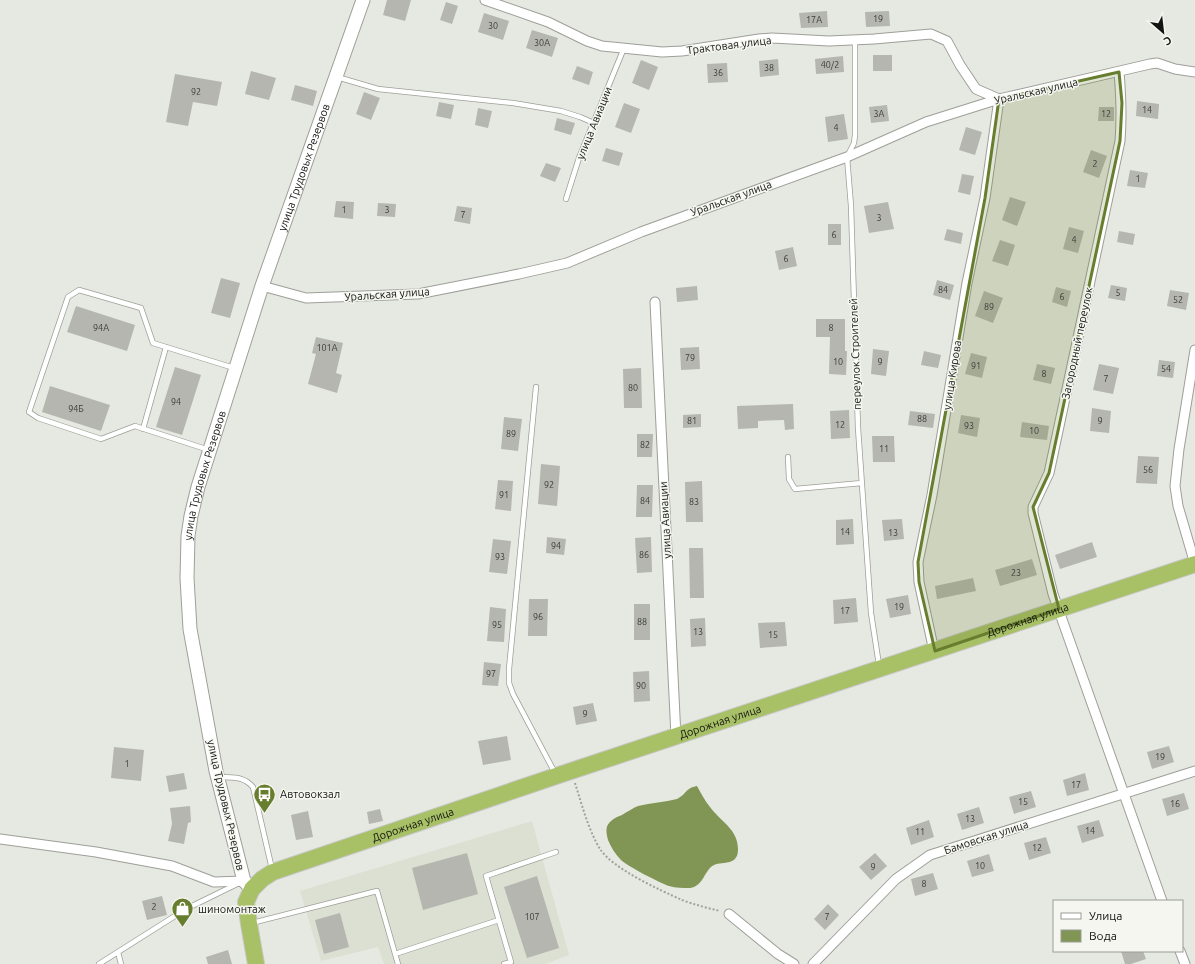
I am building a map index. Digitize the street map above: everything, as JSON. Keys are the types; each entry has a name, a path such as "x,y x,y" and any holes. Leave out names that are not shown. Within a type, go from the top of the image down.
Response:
{"highway":[{"name":"Дорожная улица","path":"248,885 273,872 1195,564"},
{"path":"248,885 246,902 256,964"}],"main road":[{"name":"улица Трудовых Резервов","path":"248,885 217,777 190,629 187,590 188,542 191,516 210,450 262,286 363,0"}],"street":[{"name":"Трактовая улица","path":"485,0 548,22 587,41 602,46 662,52 682,51 759,39 814,41 874,39 931,34 947,41 960,65 976,89 999,99"},
{"name":"Уральская улица","path":"262,286 306,298 418,294 520,274 567,263 641,232 847,157 926,122 999,99 1156,63 1175,69 1195,72"},
{"name":"Загородный переулок","path":"1119,72 1122,103 1120,141 1050,473 1033,507 1033,513 1051,586 1162,900"},
{"name":"улица Кирова","path":"934,651 919,582 918,562 932,495 967,283 985,198 999,99"},
{"name":"улица Авиации","path":"655,302 676,737"},
{"path":"1195,350 1180,442 1175,486 1178,506 1195,564"},
{"name":"Бамовская улица","path":"813,964 896,879 930,855 1195,771"},
{"path":"0,839 96,852 172,866 214,882 248,885"},
{"path":"729,914 778,954 794,964"},
{"path":"1180,952 1184,964"}],"lane":[{"name":"переулок Строителей","path":"855,39 855,135 854,143 847,157 851,206 858,428 871,613 874,641 880,669"},
{"name":"улица Авиации","path":"566,199 577,165 624,48"},
{"path":"336,76 378,89 513,103 561,111 594,123"},
{"path":"210,450 135,426 101,439 38,418 29,412 68,297 79,290 141,308 153,343 236,369"},
{"path":"143,429 166,347"},
{"path":"536,387 509,682 519,706 564,774"},
{"path":"788,457 789,479 795,489 862,483"},
{"path":"217,777 240,778 247,780 253,787 273,872"},
{"path":"504,964 511,962 486,876 556,852"},
{"path":"98,964 186,908 248,885"},
{"path":"249,924 376,891 398,964"},
{"path":"395,954 498,920"},
{"path":"118,952 121,964"}],"path":[{"path":"564,774 590,829 600,848 609,860 646,882 683,900 729,914"}],"highlighted area":[{"path":"1119,72 1122,103 1120,141 1049,473 1033,507 1059,609 935,651 919,582 918,562 985,198 999,99"}],"shaded area":[{"path":"532,821 569,955 545,964 384,964 378,947 321,961 300,891"}],"water":[{"path":"697,786 708,805 728,826 735,836 738,849 736,858 730,862 714,865 708,870 695,887 690,888 674,887 664,884 621,860 613,850 608,840 606,829 611,821 638,806 677,799 690,788"}],"building":[{"path":"387,0 411,0 405,21 383,15"},
{"path":"446,2 458,6 452,24 440,20"},
{"path":"827,11 828,27 801,28 799,13"},
{"path":"889,11 890,26 866,27 865,12"},
{"path":"484,13 509,21 503,40 478,32"},
{"path":"532,30 558,38 552,57 526,48"},
{"path":"873,55 892,55 892,71 873,71"},
{"path":"843,56 844,72 816,74 815,59"},
{"path":"778,59 779,75 760,77 759,61"},
{"path":"641,60 658,67 649,90 632,83"},
{"path":"727,63 728,82 708,83 707,64"},
{"path":"577,66 593,72 589,85 572,79"},
{"path":"251,71 276,78 269,100 245,94"},
{"path":"175,74 222,82 217,106 193,102 188,126 166,122"},
{"path":"295,85 317,91 313,106 291,100"},
{"path":"364,92 380,98 371,120 356,114"},
{"path":"1137,101 1159,104 1158,119 1136,116"},
{"path":"439,102 454,105 451,119 436,116"},
{"path":"624,103 640,109 631,133 615,127"},
{"path":"887,105 889,121 871,123 869,107"},
{"path":"1099,107 1114,107 1114,121 1098,121"},
{"path":"478,108 492,111 488,128 475,125"},
{"path":"844,114 848,139 828,142 825,117"},
{"path":"557,118 575,123 571,135 554,130"},
{"path":"966,127 982,132 975,155 959,150"},
{"path":"606,148 623,153 619,166 602,161"},
{"path":"1091,150 1107,156 1099,178 1083,172"},
{"path":"546,163 561,168 555,182 540,176"},
{"path":"1130,170 1148,173 1145,188 1127,186"},
{"path":"962,174 974,176 970,195 958,192"},
{"path":"1010,197 1026,202 1017,226 1002,220"},
{"path":"336,201 354,202 353,219 334,217"},
{"path":"888,202 894,229 869,233 864,206"},
{"path":"378,203 396,204 395,217 377,216"},
{"path":"457,206 472,208 470,224 454,221"},
{"path":"828,224 841,224 841,245 828,245"},
{"path":"1069,227 1084,231 1078,253 1063,249"},
{"path":"947,229 963,233 961,244 944,240"},
{"path":"1119,231 1135,234 1133,245 1117,242"},
{"path":"1000,240 1015,245 1008,266 992,261"},
{"path":"793,247 797,266 779,270 775,251"},
{"path":"221,278 240,283 230,318 211,313"},
{"path":"937,280 954,285 950,300 933,295"},
{"path":"1111,285 1127,288 1125,301 1108,298"},
{"path":"697,286 698,300 677,302 676,288"},
{"path":"1056,287 1071,291 1067,307 1052,302"},
{"path":"1170,290 1189,293 1186,310 1167,306"},
{"path":"984,291 1003,298 993,323 975,316"},
{"path":"76,306 135,325 127,351 67,332"},
{"path":"816,319 845,319 845,351 847,351 846,375 829,374 830,337 816,337"},
{"path":"316,337 343,343 336,373 342,375 337,393 308,384 316,354 312,353"},
{"path":"699,347 700,369 681,370 680,348"},
{"path":"873,349 889,351 886,376 871,374"},
{"path":"924,351 941,355 938,368 921,365"},
{"path":"971,353 987,357 982,378 965,374"},
{"path":"1159,360 1175,362 1173,378 1157,376"},
{"path":"1037,364 1055,368 1051,384 1033,380"},
{"path":"1099,364 1119,368 1113,394 1093,390"},
{"path":"175,367 201,375 182,435 156,427"},
{"path":"641,368 642,408 624,408 623,369"},
{"path":"50,386 110,405 101,431 42,412"},
{"path":"793,404 794,429 785,430 784,420 758,421 758,428 738,429 737,406"},
{"path":"1092,408 1111,411 1109,433 1090,431"},
{"path":"849,410 850,438 831,439 830,411"},
{"path":"910,411 935,414 933,428 908,425"},
{"path":"701,414 701,427 683,428 683,415"},
{"path":"961,415 980,418 977,437 958,433"},
{"path":"504,417 522,419 518,451 501,449"},
{"path":"1022,422 1049,426 1047,440 1020,437"},
{"path":"637,434 653,434 652,457 637,457"},
{"path":"872,436 894,436 895,462 873,462"},
{"path":"1138,456 1159,457 1157,484 1136,483"},
{"path":"541,464 560,466 557,506 538,504"},
{"path":"498,480 513,481 511,511 495,509"},
{"path":"702,481 703,522 686,522 685,482"},
{"path":"637,485 653,485 652,517 636,517"},
{"path":"853,519 854,544 836,545 836,520"},
{"path":"902,519 904,539 884,541 882,520"},
{"path":"547,537 566,539 564,555 546,553"},
{"path":"651,537 652,572 637,573 635,538"},
{"path":"493,539 511,541 507,574 489,572"},
{"path":"1092,542 1097,557 1060,569 1055,555"},
{"path":"689,548 703,548 704,598 690,598"},
{"path":"1032,559 1037,575 1000,586 995,570"},
{"path":"973,578 976,591 937,599 935,586"},
{"path":"908,595 911,614 890,618 886,599"},
{"path":"856,598 858,622 834,624 833,600"},
{"path":"529,599 548,599 547,636 528,636"},
{"path":"634,604 650,604 650,640 634,640"},
{"path":"490,607 506,609 504,642 487,641"},
{"path":"705,618 706,646 691,647 690,619"},
{"path":"785,622 787,646 760,648 758,623"},
{"path":"484,662 501,664 498,686 482,685"},
{"path":"649,671 650,701 634,702 633,672"},
{"path":"593,703 597,721 576,725 573,707"},
{"path":"507,736 511,760 483,765 478,741"},
{"path":"1169,746 1174,762 1152,769 1147,752"},
{"path":"114,747 144,750 141,781 111,778"},
{"path":"184,773 187,789 169,792 166,776"},
{"path":"1085,773 1089,790 1067,796 1063,780"},
{"path":"1031,791 1036,807 1014,814 1009,797"},
{"path":"1184,793 1189,809 1167,816 1162,799"},
{"path":"190,806 191,822 188,823 184,844 168,841 172,824 170,808"},
{"path":"979,807 984,823 962,830 957,814"},
{"path":"380,809 383,821 369,824 367,812"},
{"path":"308,811 313,837 296,840 291,815"},
{"path":"929,820 934,837 911,845 906,828"},
{"path":"1099,820 1104,836 1082,843 1077,826"},
{"path":"1046,837 1051,853 1029,860 1024,843"},
{"path":"467,853 478,894 423,910 412,868"},
{"path":"875,853 887,866 871,880 859,867"},
{"path":"989,854 994,871 972,877 967,861"},
{"path":"933,873 938,889 915,896 911,879"},
{"path":"537,876 559,948 527,958 504,887"},
{"path":"162,896 167,915 147,920 142,901"},
{"path":"828,904 839,915 825,930 814,919"},
{"path":"340,913 349,947 324,954 315,920"},
{"path":"228,950 232,964 208,964 206,957"},
{"path":"1121,952 1143,952 1146,959 1131,964 1125,964"}],"place":[{"name":"Автовокзал","path":"265,814"},
{"name":"шиномонтаж","path":"183,928"}]}
